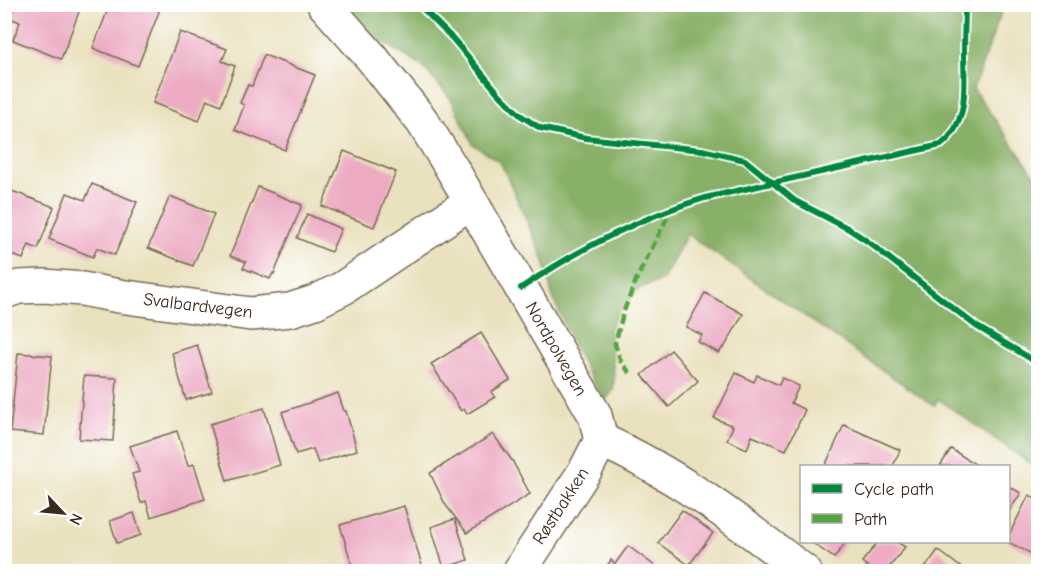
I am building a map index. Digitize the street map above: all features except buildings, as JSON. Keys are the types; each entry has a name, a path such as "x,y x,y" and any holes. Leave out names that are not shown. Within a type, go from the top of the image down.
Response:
{"street":[{"name":"Nordpolvegen","path":"324,4 372,58 422,121 452,167 595,415 601,440"},
{"name":"Svalbardvegen","path":"4,292 20,287 44,286 82,289 251,314 290,310 315,302 343,288 471,202"},
{"name":"Røstbakken","path":"519,572 576,486 601,440"},
{"path":"601,440 643,459 694,490 805,572"}],"green space":[{"path":"335,5 1004,5 973,89 1038,180 1038,469 938,399 934,406 687,234 663,280 640,288 618,312 609,329 614,376 613,391 604,401 577,353 552,295 544,260 501,163 473,144 451,99 422,66 363,30"}],"marked path":[{"path":"630,373 621,362 615,344 623,313 637,278 672,208"}],"cycle path":[{"path":"418,4 454,40 499,94 520,115 540,128 586,138 702,150 745,160 795,201 849,229 976,326 1038,363"},
{"path":"521,288 565,260 610,236 680,206 705,198 941,145 950,136 961,114 964,90 965,4"}]}
